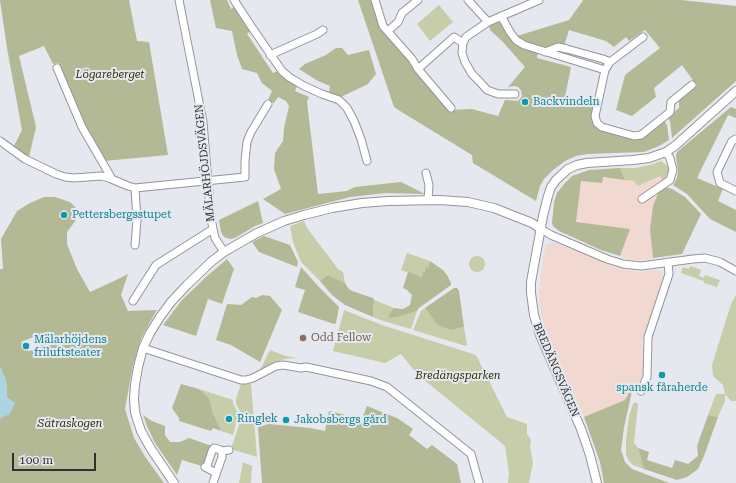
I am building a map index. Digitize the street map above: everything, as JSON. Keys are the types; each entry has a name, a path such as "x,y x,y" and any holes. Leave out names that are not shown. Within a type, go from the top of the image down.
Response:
{"street":[{"name":"MÄLARHÖJDSVÄGEN","path":"178,0 203,122 213,229 215,238 224,252"},
{"path":"234,0 270,56 282,71 304,86 339,100 347,108 364,146 366,161"},
{"path":"375,0 384,26 388,32 412,59 418,70 451,108"},
{"path":"388,32 398,22 402,13 418,0"},
{"path":"468,0 488,22"},
{"path":"515,94 498,94 487,90 472,74 465,62 462,53 463,43 466,37 488,22 539,0"},
{"path":"501,16 516,40 524,45 605,70"},
{"path":"270,56 323,30"},
{"path":"418,70 454,37 463,43"},
{"path":"643,37 610,62 605,70 595,116 597,123 602,127 634,136 641,135 670,112 671,102 692,85"},
{"path":"545,52 558,47 610,62"},
{"path":"57,68 82,127 112,179"},
{"name":"BREDÄNGSVÄGEN","path":"597,483 590,455 581,429 540,335 534,317 532,304 532,282 541,229 551,187 568,169 577,165 649,158 666,152 676,145 736,91"},
{"path":"0,141 25,159 56,174 69,177 106,177 135,188 245,177 247,142 251,132 268,104"},
{"path":"736,139 732,141 717,172 720,183 736,191"},
{"path":"642,199 670,180 673,170 670,158 666,152"},
{"path":"426,173 429,185 428,200"},
{"path":"135,188 137,220 135,245"},
{"path":"174,483 150,449 141,431 135,412 135,385 138,367 144,348 150,333 160,317 171,302 187,285 212,261 257,232 304,215 362,203 388,200 459,201 494,208 532,223 551,235 617,262 635,266 693,258 705,258 720,262 736,271"},
{"path":"133,301 156,265 213,229"},
{"path":"641,391 647,376 648,338 670,274 668,262"},
{"path":"144,348 241,380 252,378 276,366 283,365 301,368 306,367 371,381 387,387 471,454 479,483"},
{"path":"213,483 222,457 226,451 214,448 205,467 216,473"}],"shaded area":[{"path":"660,176 665,187 659,191 653,206 650,229 653,258 639,260 628,259 620,256 630,229 576,223 581,181 602,183 603,177 634,181 638,186"},
{"path":"555,243 614,267 640,272 656,270 663,273 664,280 642,341 643,375 641,380 633,386 625,400 584,417 545,331 539,302 540,280 546,244"}],"green space":[{"name":"Lögareberget","path":"0,0 129,0 137,41 149,42 168,155 104,161 85,127 59,63 53,64 44,46 19,56 36,127 29,157 13,148 22,130"},
{"path":"210,0 227,0 231,9 236,6 251,31 247,34 273,73 278,71 297,86 295,91 309,97 307,102 318,194 347,191 355,187 401,182 425,194 386,193 350,197 285,214 263,199 281,189 274,169 275,153 283,141 284,128 289,106 286,101 278,97 274,103 268,100 272,91 262,83 257,73 242,69 237,55 232,31 216,28"},
{"path":"358,0 372,0 380,24 449,110 472,109 498,116 505,100 518,101 522,96 521,90 518,87 508,87 525,67 490,30 489,26 498,22 501,23 515,43 538,53 537,58 571,67 565,97 595,104 593,118 595,126 599,130 632,139 664,121 667,125 669,140 644,152 587,154 576,156 565,161 544,179 540,186 536,201 473,163 472,155 394,107"},
{"path":"583,0 681,0 736,6 736,81 672,138 670,121 667,117 679,108 679,100 697,86 682,65 654,88 656,97 632,116 616,110 625,75 660,48 645,30 629,41 626,37 614,47 606,41 569,30 564,46 546,49 522,41 517,36 569,20"},
{"path":"439,5 453,22 430,41 417,24"},
{"path":"336,48 342,48 348,55 369,50 376,74 368,84 341,97 329,92 330,86 318,81 299,69 305,64 326,55"},
{"path":"731,107 736,109 736,118 728,115 697,178 723,189 718,201 736,210 736,232 710,219 687,194 673,185 677,178 678,171 676,157 677,152"},
{"path":"661,161 668,166 666,177 662,180 660,176 638,186 634,181 625,180 620,168 635,168"},
{"path":"620,168 625,180 603,177 602,183 581,181 576,222 630,229 620,256 601,250 559,231 553,226 554,202 557,193 572,176 589,170"},
{"path":"665,187 672,189 685,197 701,214 682,254 653,258 650,229 653,206 659,191"},
{"name":"Sätraskogen","path":"44,197 55,197 70,202 78,210 76,220 67,232 67,244 77,269 90,292 128,274 121,295 128,311 157,310 141,339 133,365 125,409 134,438 164,483 0,483 0,419 7,397 6,380 0,367 0,269 3,269 1,239 17,211","holes":["38,335 42,347 29,351 24,349 21,342"]},
{"path":"258,201 263,223 235,238 230,239 224,237 221,232 219,220"},
{"path":"304,221 307,228 338,269 343,272 345,283 328,275 320,281 301,262 293,242 290,226"},
{"path":"264,236 290,245 298,262 297,267 259,252 252,242"},
{"path":"407,253 430,261 428,268 422,277 401,270"},
{"path":"477,256 484,261 485,264 480,271 477,272 470,267 469,264 474,257"},
{"path":"227,259 234,269 222,304 208,299 196,336 163,325 182,300"},
{"path":"430,261 443,270 451,285 417,311 389,318 389,314 394,308 403,309 410,305 412,295 403,288 408,272 422,277 426,267 428,268"},
{"path":"690,266 701,270 699,276 704,278 705,275 720,280 717,287 681,273 683,267 689,269"},
{"path":"301,267 339,307 336,323 334,324 298,312 305,290 295,287"},
{"path":"328,275 345,283 352,291 373,298 373,317 345,305 332,295 320,281"},
{"path":"454,288 457,288 459,291 464,327 451,330 438,325 425,308"},
{"path":"262,295 270,296 282,310 260,362 231,345 216,340 227,304 241,305 252,297 256,298"},
{"path":"736,295 736,401 731,401 725,394 723,385 713,376 712,365 731,304"},
{"path":"374,300 394,308 389,314 401,316 417,311 411,329 373,317"},
{"path":"425,308 439,325 451,330 464,327 467,345 466,346 413,330 421,311"},
{"name":"Bredängsparken","path":"344,310 382,325 476,355 507,417 527,424 527,434 531,440 530,447 533,463 529,483 508,483 509,473 505,446 417,374 401,354 385,363 333,351"},
{"path":"270,350 286,356 297,358 275,362 260,370"},
{"path":"181,384 199,389 209,398 213,413 221,431 213,428 211,431 179,421 179,418 172,408"},
{"path":"241,384 251,384 257,457 231,449 242,416 236,404 236,399"},
{"path":"633,386 621,450 625,462 632,469 669,483 604,483 600,462 584,417 625,400"},
{"path":"199,389 233,400 238,416 233,435 221,431 213,413 209,398"},
{"path":"716,394 725,394 725,401 718,417 708,415"},
{"path":"635,402 638,404 634,443 638,448 644,469 633,465 626,455 629,416"},
{"path":"367,406 397,418 413,429 409,435 427,449 432,445 457,464 461,483 262,483 258,427 269,424 325,431 329,411 362,419"},
{"path":"143,415 152,421 165,426 165,435 170,442 180,442 189,438 212,446 205,467 182,460 177,475 155,443"},
{"path":"708,415 718,417 698,469 687,477 677,480 644,469 638,448 649,452 647,460 672,468 675,460 688,464 698,456 697,446"},
{"path":"243,462 252,466 251,483 239,483"}],"water":[{"path":"0,367 6,380 7,397 15,403 10,414 0,419"}],"place":[{"name":"Backvindeln","path":"525,102"},
{"name":"Pettersbergsstupet","path":"64,215"},
{"name":"Odd Fellow","path":"303,338"},
{"name":"Mälarhöjdens friluftsteater","path":"26,346"},
{"name":"spansk fåraherde","path":"662,375"},
{"name":"Ringlek","path":"229,419"},
{"name":"Jakobsbergs gård","path":"286,420"}]}
